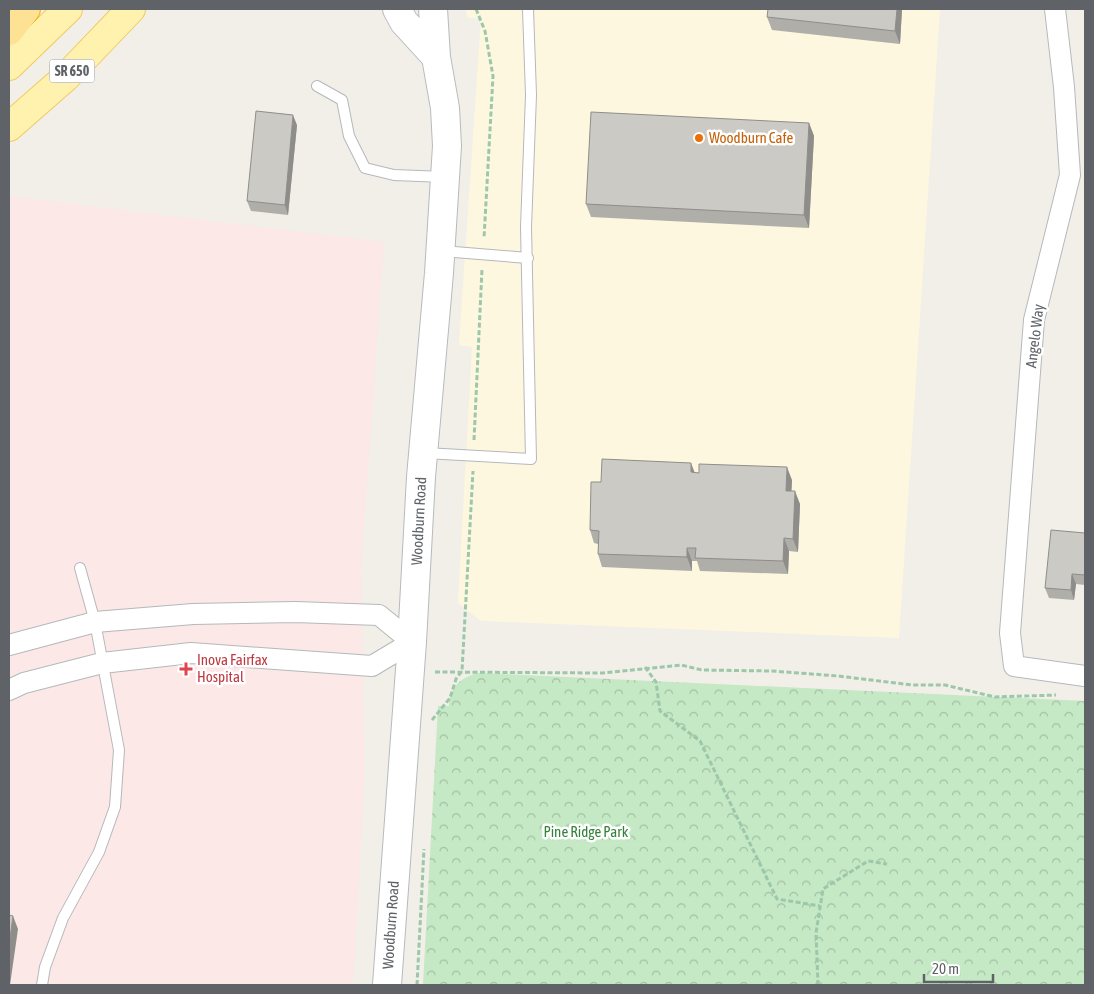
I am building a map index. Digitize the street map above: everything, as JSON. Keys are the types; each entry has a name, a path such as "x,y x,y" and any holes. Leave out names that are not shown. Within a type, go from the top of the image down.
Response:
{"highway":[{"path":"9,31 26,9"}],"main road":[{"path":"9,66 68,9"},
{"name":"SR 650","path":"9,127 66,78 131,9"}],"street":[{"path":"397,9 404,22 436,57"},
{"name":"Woodburn Road","path":"387,985 412,642 423,453 441,251 445,177 447,134 445,108 436,57 433,9"},
{"name":"Angelo Way","path":"1055,9 1064,87 1070,175 1034,320 1010,633 1014,666 1085,676"},
{"path":"9,645 95,622 193,614 295,612 379,615 412,642 372,666 191,653 102,663 24,683 9,690"}],"lane":[{"path":"423,453 531,459 526,227 531,95 528,9"},
{"path":"317,86 342,100 349,136 365,168 394,174 445,177"},
{"path":"441,251 528,258"},
{"path":"42,985 45,967 63,918 99,852 114,807 119,750 95,622 80,568"}],"path":[{"path":"432,728 433,718 450,698 456,679 462,671 493,76 485,31 476,9"},
{"path":"444,672 603,673 645,667 681,665 702,670 772,671 838,676 912,685 945,685 995,697 1061,695"},
{"path":"645,667 656,682 660,711 700,741 776,899 820,906"},
{"path":"417,985 424,846"},
{"path":"818,985 816,933 823,889 868,861 887,864"}],"shaded area":[{"path":"465,9 940,9 899,638 481,621 458,603 472,347 459,345 481,18 468,18"},
{"name":"Inova Fairfax Hospital","path":"9,196 384,242 361,569 365,769 353,985 9,985"}],"green space":[{"name":"Pine Ridge Park","path":"479,673 1085,701 1085,985 423,985 438,706 449,706 451,693 457,684 467,677"}],"building":[{"path":"768,9 897,9 895,31 767,17"},
{"path":"256,111 293,115 285,205 247,201"},
{"path":"591,112 809,123 804,215 586,204"},
{"path":"602,459 691,463 691,472 699,473 699,464 787,467 786,491 795,491 793,539 784,538 783,561 695,558 696,548 687,548 687,557 598,554 599,531 590,530 591,482 601,482"},
{"path":"1051,530 1085,533 1085,575 1072,574 1071,590 1045,588"},
{"path":"9,915 13,916 9,945"}],"place":[{"name":"Woodburn Cafe","path":"699,138"},
{"name":"Inova Fairfax Hospital","path":"186,669"}]}
